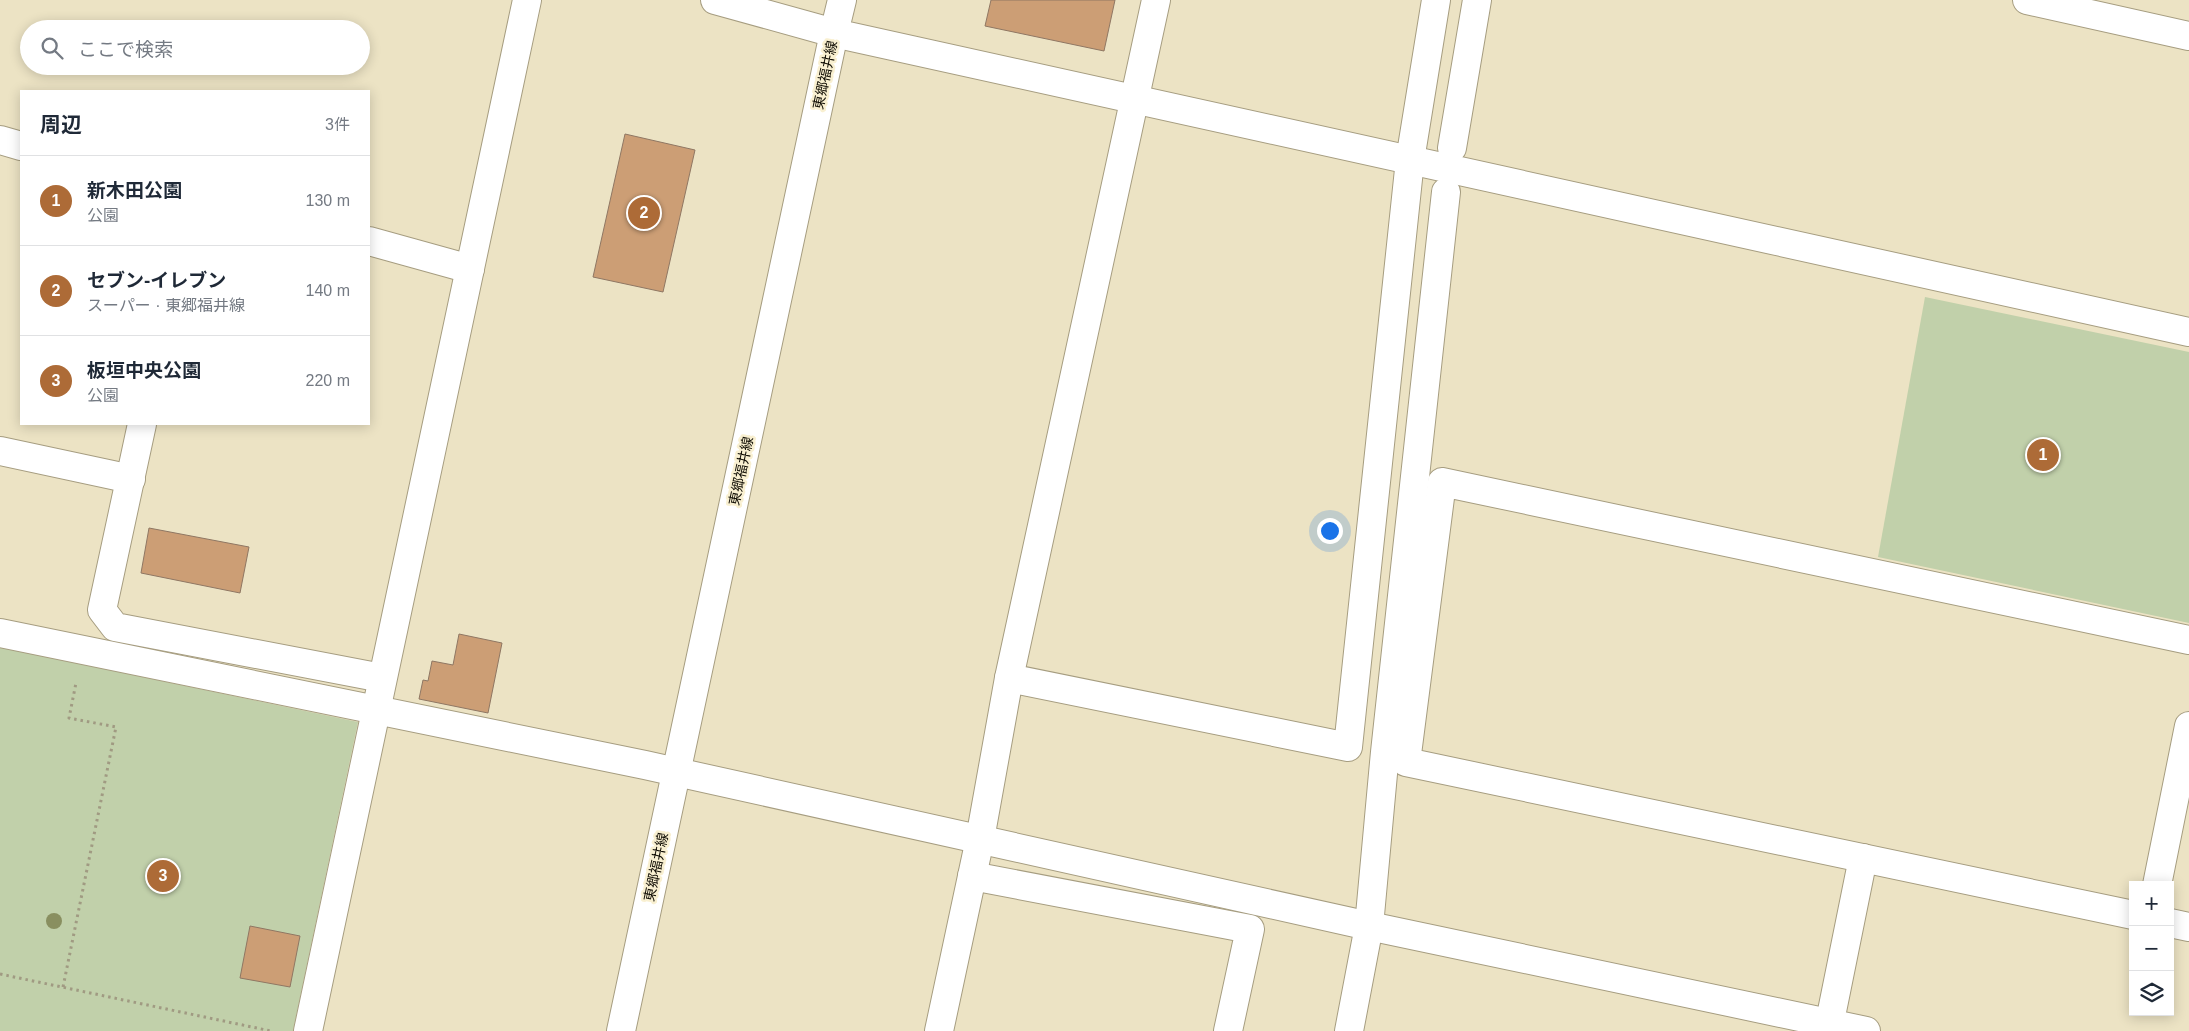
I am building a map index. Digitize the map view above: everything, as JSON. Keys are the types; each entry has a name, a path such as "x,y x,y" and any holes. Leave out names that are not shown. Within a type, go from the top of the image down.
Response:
{"street":[{"path":"308,1031 528,0"},
{"name":"東郷福井線","path":"621,1031 834,33 715,0"},
{"path":"842,0 834,33 2189,332"},
{"path":"939,1031 980,839 1009,678 1156,0"},
{"path":"1009,678 1348,746 1410,160 1436,0"},
{"path":"1452,148 1477,0"},
{"path":"2026,0 2189,36"},
{"path":"0,140 20,146"},
{"path":"1349,1031 1369,926 1386,743 1446,192"},
{"path":"370,241 470,269"},
{"path":"142,425 102,610 115,627 382,678"},
{"path":"0,451 131,479"},
{"path":"2129,914 1406,762 1442,482 2189,640"},
{"path":"0,633 676,771 1829,1027 1866,1031"},
{"path":"2158,881 2189,726"},
{"path":"1829,1027 1863,858"},
{"path":"972,876 1250,929 1228,1031"},
{"path":"2174,924 2189,927"}],"path":[{"path":"63,987 116,727 69,718 82,650"},
{"path":"0,974 271,1031"}],"green space":[{"path":"1925,297 2189,352 2189,623 1878,557"},
{"path":"0,647 358,722 293,1031 0,1031"}],"building":[{"path":"991,0 1115,0 1104,51 985,26"},
{"path":"625,134 695,150 663,292 593,277"},
{"path":"149,528 249,547 240,593 141,573"},
{"path":"459,634 502,643 488,713 419,699 423,680 428,681 432,661 453,665"},
{"path":"250,926 300,936 290,987 240,978"}],"place":[{"name":"セブン-イレブン","path":"644,213"},
{"name":"新木田公園","path":"2043,455"},
{"name":"板垣中央公園","path":"163,876"}]}
